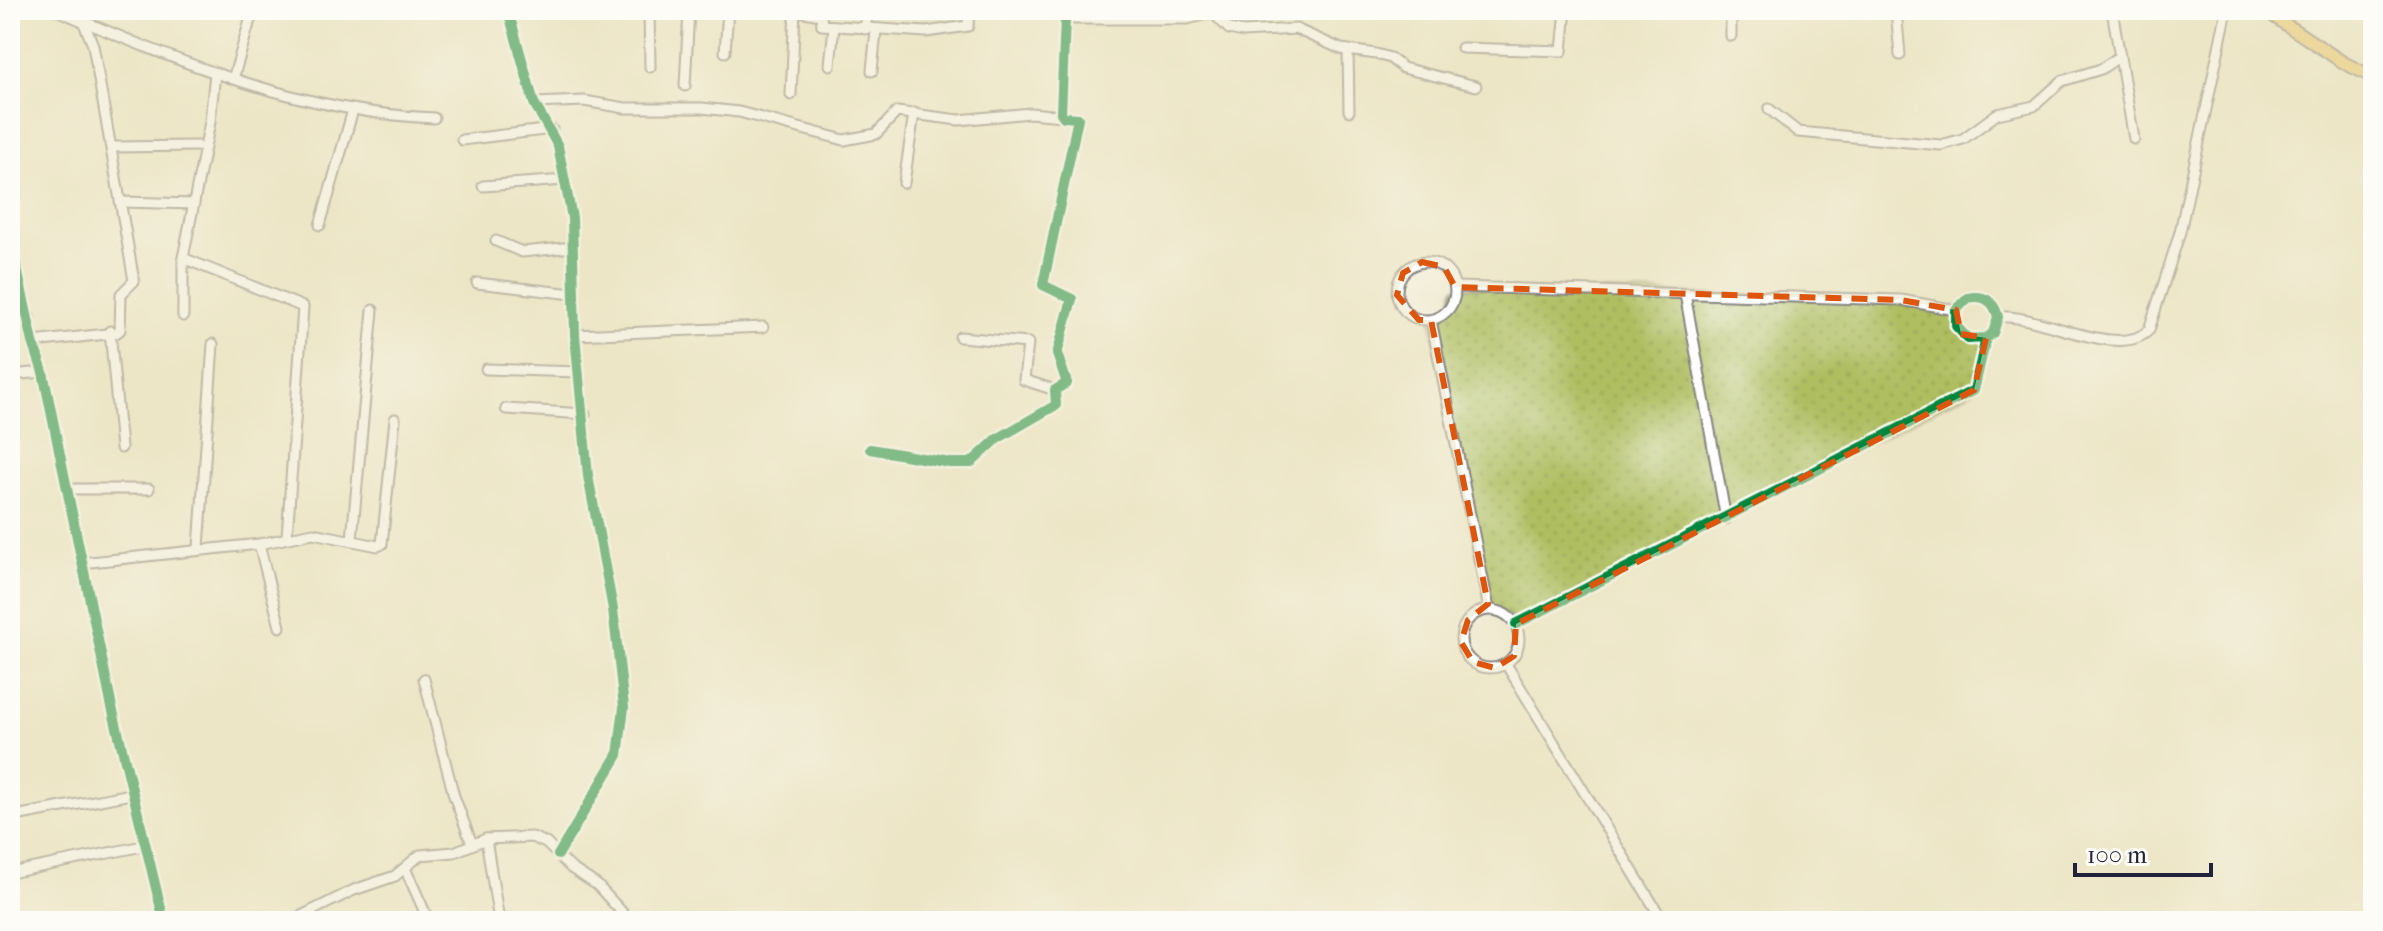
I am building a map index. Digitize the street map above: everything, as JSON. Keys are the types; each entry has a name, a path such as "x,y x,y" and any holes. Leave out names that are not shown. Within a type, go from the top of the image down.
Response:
{"main road":[{"path":"2266,10 2344,63 2373,77"}],"street":[{"path":"57,10 233,79 353,110 434,118"},
{"path":"508,10 534,103 552,129 565,180 573,247 575,335 585,414 588,476 613,609 624,707 618,755 558,855"},
{"path":"649,10 650,67"},
{"path":"685,86 689,10"},
{"path":"725,52 728,10"},
{"path":"791,95 794,10 821,15 822,25 926,32 968,26 969,10"},
{"path":"865,29 868,10"},
{"path":"1462,48 1562,51 1566,10"},
{"path":"1731,10 1731,36"},
{"path":"1896,10 1900,55"},
{"path":"2112,10 2134,139"},
{"path":"1998,317 2021,318 2121,343 2139,340 2149,330 2180,232 2227,10"},
{"path":"1062,116 1063,15 1187,19 1213,13 1229,29 1243,32 1296,29 1348,50 1390,58 1403,68 1476,86"},
{"path":"233,79 251,17"},
{"path":"33,342 120,330 121,294 134,281 123,202 93,45 83,21"},
{"path":"830,65 834,26"},
{"path":"872,71 876,31"},
{"path":"1348,50 1349,111"},
{"path":"1769,109 1798,132 1941,145 1963,139 1997,114 2034,106 2062,81 2101,69 2120,56"},
{"path":"183,316 183,258 210,122 215,73"},
{"path":"534,103 584,101 625,108 702,108 739,112 844,140 876,134 897,112 959,120 1030,113 1078,118 1043,285 1072,299 1057,354 1067,383 1055,390 1024,380 1028,343 960,337"},
{"path":"320,225 353,110"},
{"path":"904,183 914,113"},
{"path":"462,140 552,129"},
{"path":"113,147 197,146"},
{"path":"483,186 565,180"},
{"path":"123,202 194,204"},
{"path":"10,237 33,342 43,372 131,794 164,921"},
{"path":"496,241 522,252 573,247"},
{"path":"183,258 303,307 287,537"},
{"path":"1422,262 1433,262 1444,267 1455,287 1450,308 1431,320 1409,315 1397,295 1403,273 1422,262"},
{"path":"477,283 573,294"},
{"path":"1455,287 1901,300 1956,310"},
{"path":"1685,294 1726,519"},
{"path":"1968,298 1984,298 1991,302 1998,317 1993,333 1986,338 1968,339 1956,326 1956,310 1968,298"},
{"path":"352,539 373,310"},
{"path":"10,318 29,316"},
{"path":"1431,320 1489,609"},
{"path":"575,335 763,327"},
{"path":"110,331 121,448"},
{"path":"1516,624 1974,390 1986,338"},
{"path":"199,548 213,344"},
{"path":"486,369 578,372"},
{"path":"10,375 43,372"},
{"path":"870,449 971,463 997,439 1056,405 1055,390"},
{"path":"506,409 585,414"},
{"path":"81,563 259,544 313,533 378,546 382,544 395,419"},
{"path":"67,489 149,489"},
{"path":"259,544 280,627"},
{"path":"1489,609 1509,616 1516,624 1519,646 1506,664 1483,667 1473,662 1461,642 1468,620 1489,609"},
{"path":"1506,664 1663,921"},
{"path":"424,679 454,796 472,844"},
{"path":"10,817 131,794"},
{"path":"291,921 354,890 395,876 420,855 454,852 486,839 532,837 546,843 597,885 630,921"},
{"path":"486,839 499,921"},
{"path":"10,873 143,846"},
{"path":"405,868 427,917"}],"highlighted area":[{"path":"1422,262 1444,267 1455,287 1901,300 1956,310 1961,334 1986,338 1974,390 1516,624 1514,656 1495,668 1473,662 1461,642 1468,620 1488,604 1431,320 1419,320 1397,295 1403,273"}],"green space":[{"path":"1455,287 1901,300 1956,310 1961,334 1986,338 1974,390 1516,624 1509,616 1489,609 1431,320 1450,308"}],"cycle path":[{"path":"508,10 534,103 558,146 572,218 575,335 588,476 613,609 624,707 618,755 558,855"},
{"path":"870,449 950,463 971,463 997,439 1056,405 1055,390 1067,383 1057,354 1072,299 1043,285 1078,118 1064,117 1061,113 1065,19"},
{"path":"10,237 33,342 43,372 111,703 164,921"},
{"path":"1516,624 1974,390 1986,338 1993,333 1998,317 1988,300 1968,298 1956,310 1956,326 1968,339 1986,338"}]}
